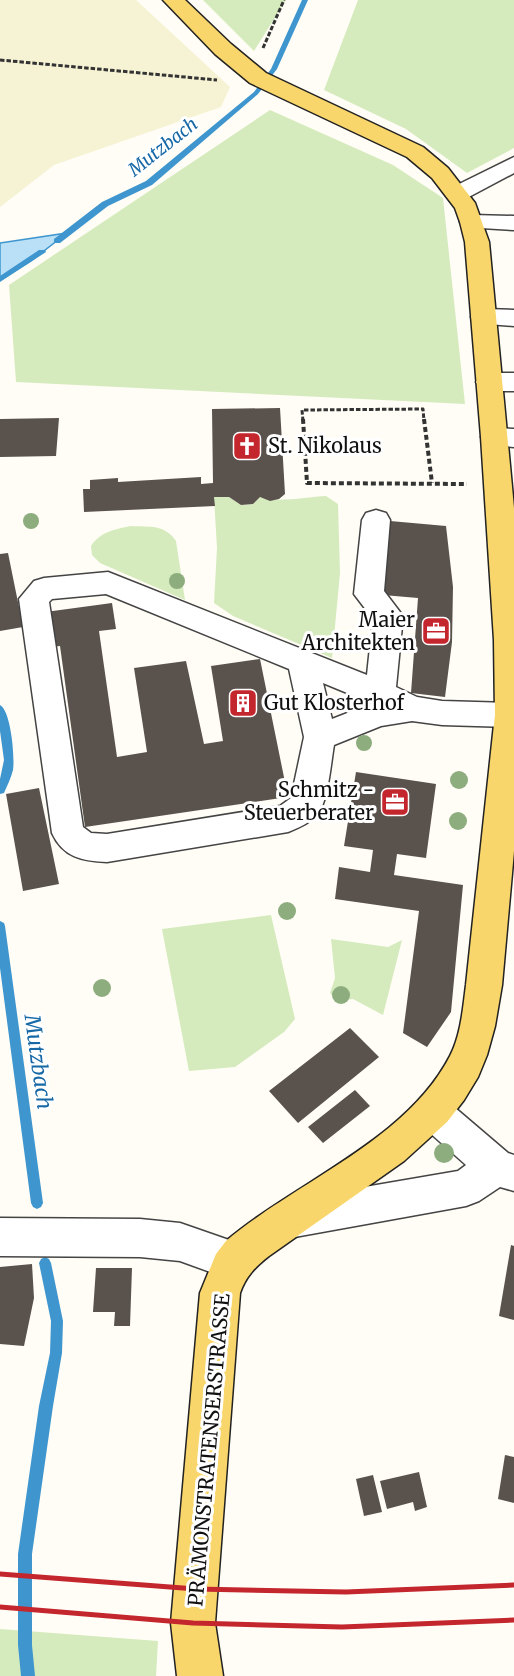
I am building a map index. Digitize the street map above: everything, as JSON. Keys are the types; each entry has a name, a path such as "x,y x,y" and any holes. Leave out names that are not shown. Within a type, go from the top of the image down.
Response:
{"main road":[{"name":"PRÄMONSTRATENSERSTRASSE","path":"173,0 255,76 292,96 385,136 415,152 440,173 457,194 472,222 477,242 484,318 502,382 504,438 498,485 510,640 513,715 478,1022 466,1064 448,1096 434,1113 408,1135 288,1220 235,1261 220,1293 193,1623 200,1676"}],"street":[{"path":"457,194 514,164"},
{"path":"472,222 514,223"},
{"path":"484,318 514,318"},
{"path":"376,520 369,594 388,616 380,693"},
{"path":"303,662 320,737 306,805 288,818 107,848 84,847 68,833 34,599 44,589 108,583 380,693 412,709"},
{"path":"320,737 378,714 412,709 442,713 513,715"},
{"path":"288,1220 466,1188 505,1170 434,1113"},
{"path":"0,1237 140,1238 180,1242 235,1261"}],"path":[{"path":"255,76 284,0"},
{"path":"0,60 222,81"},
{"path":"432,483 423,409 302,410 307,483 498,485"}],"shaded area":[{"path":"0,0 136,0 230,87 221,107 54,165 0,207"}],"green space":[{"path":"203,0 286,0 254,51"},
{"path":"358,0 514,0 514,148 467,173 406,129 324,90"},
{"path":"270,110 393,165 443,198 465,404 16,382 9,285"},
{"path":"326,496 338,504 340,573 332,658 233,616 214,603 217,548 214,497 229,497 241,505 253,504 260,497 282,500"},
{"path":"131,526 162,529 176,541 185,600 100,563 92,555 91,546 103,534"},
{"path":"271,915 295,1019 284,1032 235,1067 189,1071 162,929"},
{"path":"331,939 388,947 402,940 383,1015 353,999 337,1001 330,993 335,978"},
{"path":"0,1629 158,1641 156,1676 0,1676"}],"water":[{"path":"67,233 31,261 0,280 0,243"}],"building":[{"name":"St. Nikolaus","path":"280,408 285,494 279,499 270,501 260,497 253,504 241,505 229,497 214,497 215,506 84,512 83,489 90,489 90,480 118,478 118,482 201,477 201,484 213,483 212,409"},
{"path":"59,418 56,456 0,457 0,419"},
{"path":"390,521 446,526 453,587 452,642 445,697 411,693 418,598 383,595"},
{"path":"8,553 23,627 0,631 0,554"},
{"name":"Gut Klosterhof","path":"112,603 116,629 99,631 117,757 147,752 134,668 186,661 204,744 223,741 211,666 260,659 288,797 85,827 60,646 42,648 38,613"},
{"path":"356,772 436,784 426,858 397,854 394,875 463,885 451,1012 427,1047 403,1033 419,911 335,899 339,867 370,872 373,850 344,846"},
{"path":"39,788 59,884 23,891 6,794"},
{"path":"350,1028 379,1057 298,1123 269,1091"},
{"path":"355,1090 370,1106 323,1143 308,1127"},
{"path":"511,1245 514,1246 514,1320 499,1316"},
{"path":"32,1264 34,1298 24,1346 0,1344 0,1267"},
{"path":"96,1268 132,1268 130,1326 114,1326 115,1312 93,1312"},
{"path":"505,1455 514,1457 514,1503 498,1499"},
{"path":"419,1472 427,1507 415,1511 413,1502 387,1509 380,1481"},
{"path":"373,1475 382,1512 364,1516 356,1479"}],"waterway":[{"name":"Mutzbach","path":"57,241 105,204 149,183 256,93 274,69 305,0"},
{"name":"Mutzbach","path":"0,280 42,252"},
{"name":"Mutzbach","path":"0,709 9,760 8,770 0,790"},
{"name":"Mutzbach","path":"0,926 37,1203"},
{"name":"Mutzbach","path":"28,1676 25,1645 25,1554 46,1406 56,1353 57,1321 45,1263"}],"railway":[{"path":"0,1574 196,1589 346,1592 514,1585"},
{"path":"0,1607 193,1623 342,1627 514,1620"}],"place":[{"name":"St. Nikolaus","path":"247,446"},
{"name":"Maier Architekten","path":"436,631"},
{"name":"Gut Klosterhof","path":"243,703"},
{"name":"Schmitz - Steuerberater","path":"395,802"}]}
